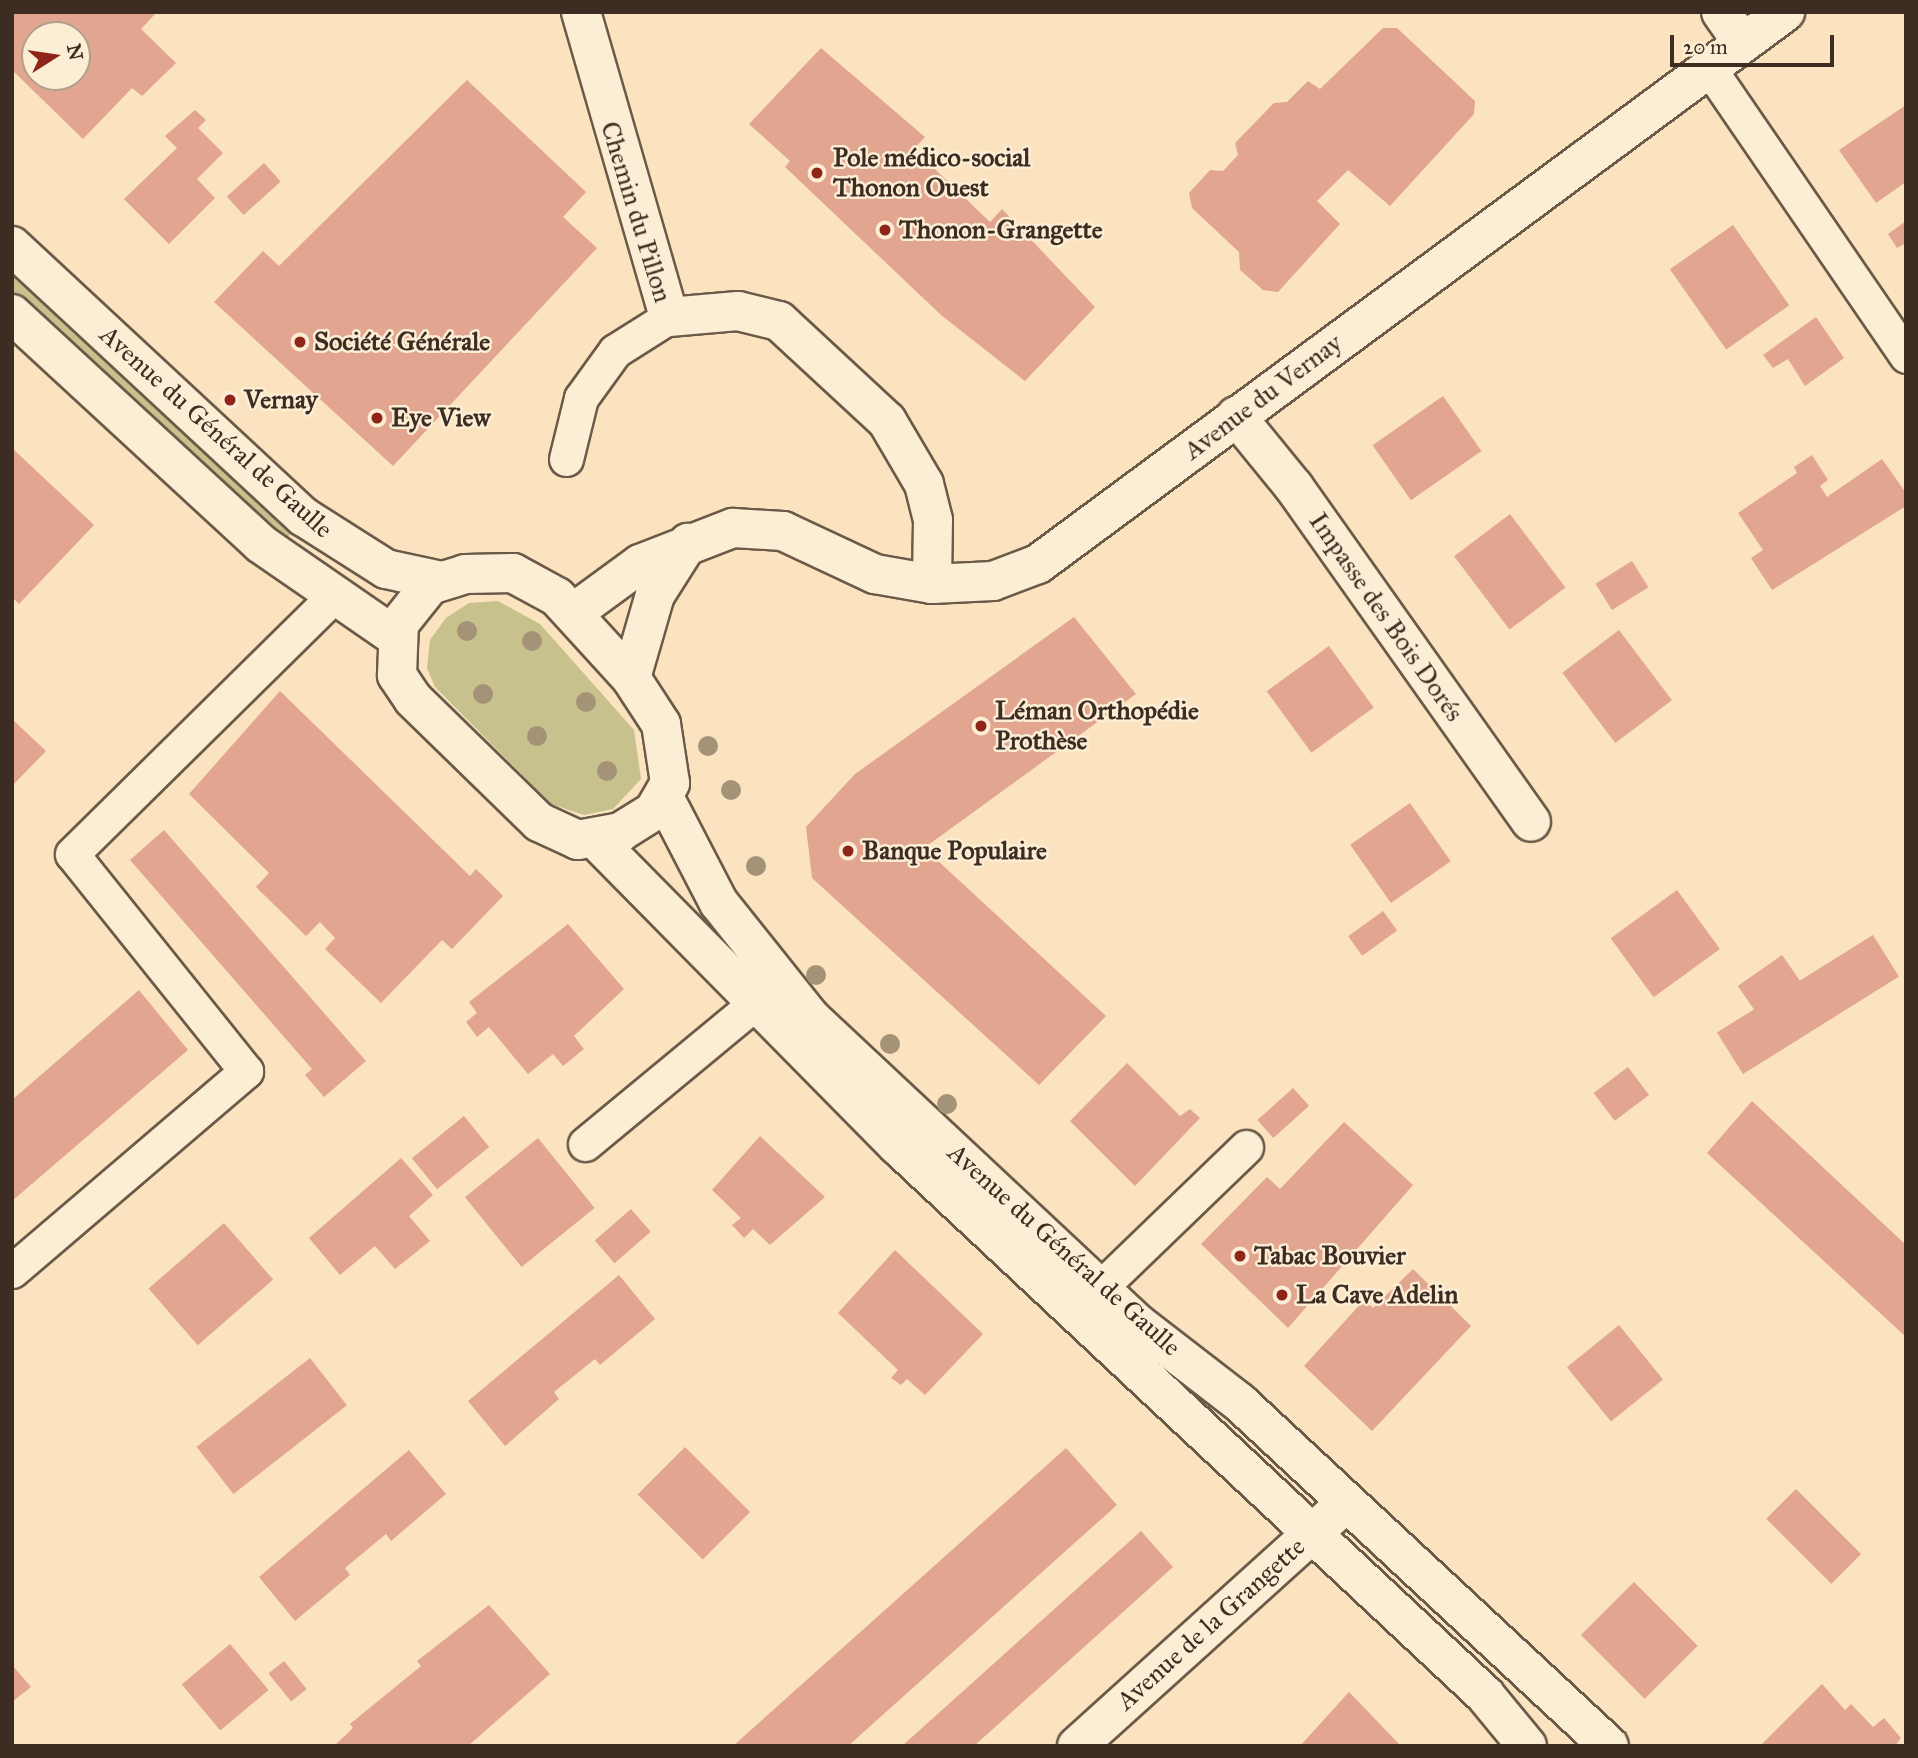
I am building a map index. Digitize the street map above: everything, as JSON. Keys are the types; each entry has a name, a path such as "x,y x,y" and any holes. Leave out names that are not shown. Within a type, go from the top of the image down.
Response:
{"main road":[{"name":"Chemin du Pillon","path":"581,12 602,103 669,317 738,312 779,321 887,421 924,484 933,520 932,584"},
{"path":"1721,12 1743,43"},
{"name":"Avenue du Vernay","path":"573,613 640,564 688,543 733,528 765,527 875,574 932,584 993,582 1038,564 1785,12"},
{"name":"Avenue du Général de Gaulle","path":"12,246 304,517 386,569 442,580 513,573 539,582 573,613 631,678 666,739 671,770 664,797 719,903 810,1017 1100,1288 1239,1402 1609,1746"},
{"name":"Avenue du Général de Gaulle","path":"12,314 210,500 396,637"},
{"name":"Impasse des Bois Dorés","path":"1236,416 1294,487 1531,822"},
{"path":"631,678 655,595 688,543"},
{"path":"442,580 413,602 396,637 393,662 413,699 540,822 568,837 596,840 643,820 664,797"},
{"name":"Avenue du Général de Gaulle","path":"596,840 754,1004 1485,1695 1527,1746"},
{"name":"Avenue de la Grangette","path":"1077,1746 1346,1503"}],"lane":[{"path":"1709,68 1906,356"},
{"path":"566,459 581,398 615,351 669,317"},
{"path":"12,1271 246,1071 72,854 336,594"},
{"path":"584,1144 754,1004"},
{"path":"1100,1288 1246,1147"}],"shaded area":[{"path":"12,268 294,531 279,547 12,298"},
{"path":"498,601 540,624 634,730 641,779 613,809 584,815 551,804 435,687 427,668 430,640 446,618 469,603"}],"building":[{"path":"12,12 157,12 141,29 176,63 142,96 132,88 83,139 34,91 91,91 91,21 21,21 21,79 12,70"},
{"path":"1383,28 1397,28 1475,101 1474,114 1390,206 1348,170 1317,201 1340,224 1278,292 1263,290 1240,270 1239,252 1192,208 1189,193 1210,170 1223,171 1238,155 1235,143 1274,103 1287,102 1308,81 1320,89"},
{"path":"821,48 925,137 914,149 990,222 1002,209 1095,307 1025,381 941,315 785,167 790,161 749,124"},
{"path":"467,80 586,192 563,217 597,248 393,466 214,302 263,251 279,266"},
{"path":"1906,105 1906,182 1876,203 1839,150"},
{"path":"195,110 206,120 198,128 223,153 197,179 215,198 169,244 124,199 177,148 165,136"},
{"path":"264,163 281,182 244,215 227,196"},
{"path":"1906,221 1906,243 1897,248 1888,234"},
{"path":"1733,225 1789,305 1726,349 1670,269"},
{"path":"1816,317 1844,358 1805,386 1788,359 1773,368 1763,355"},
{"path":"1443,396 1481,451 1411,500 1373,445"},
{"path":"12,448 94,525 19,604 12,597"},
{"path":"1812,455 1828,480 1820,486 1827,497 1882,459 1906,493 1906,506 1772,590 1751,558 1763,550 1738,513 1797,473 1794,467"},
{"path":"1510,514 1565,587 1509,630 1454,556"},
{"path":"1632,561 1648,587 1612,610 1596,584"},
{"path":"1074,617 1136,694 924,848 1106,1016 1039,1085 812,878 806,827 855,774"},
{"path":"1619,630 1672,700 1615,743 1562,673"},
{"path":"1329,646 1374,707 1311,753 1267,691"},
{"path":"280,691 470,876 476,869 503,896 452,949 442,940 381,1003 325,949 335,938 320,922 306,936 256,887 269,873 189,794"},
{"path":"12,719 46,751 12,786"},
{"path":"1410,803 1451,861 1391,903 1350,845"},
{"path":"164,830 366,1061 324,1097 305,1075 312,1069 130,860"},
{"path":"1677,890 1720,949 1654,997 1611,938"},
{"path":"1383,911 1397,930 1362,956 1348,936"},
{"path":"568,924 624,989 574,1036 584,1049 563,1066 553,1054 528,1074 489,1027 477,1037 466,1022 477,1013 469,1002"},
{"path":"1873,935 1899,977 1743,1074 1717,1033"},
{"path":"1782,955 1800,981 1756,1012 1738,986"},
{"path":"139,990 188,1050 12,1201 12,1100"},
{"path":"1127,1063 1180,1116 1190,1109 1200,1118 1135,1186 1070,1121"},
{"path":"1628,1067 1649,1095 1615,1121 1594,1093"},
{"path":"1293,1088 1309,1106 1273,1138 1257,1120"},
{"path":"1752,1101 1906,1245 1906,1337 1707,1153"},
{"path":"464,1116 489,1147 437,1189 412,1158"},
{"path":"1344,1122 1413,1185 1288,1328 1201,1244 1267,1177 1280,1189"},
{"path":"760,1136 825,1197 770,1245 753,1229 744,1238 732,1225 741,1218 712,1190"},
{"path":"538,1138 595,1208 522,1267 465,1197"},
{"path":"401,1158 433,1195 409,1216 430,1241 395,1269 375,1246 340,1275 309,1238"},
{"path":"631,1209 651,1232 614,1263 595,1240"},
{"path":"224,1223 273,1280 198,1345 149,1289"},
{"path":"895,1250 983,1334 925,1395 907,1379 901,1385 891,1378 898,1370 838,1313"},
{"path":"1413,1269 1471,1326 1372,1431 1304,1366 1364,1300 1373,1308"},
{"path":"619,1275 655,1319 600,1365 595,1359 554,1392 559,1399 505,1446 468,1401"},
{"path":"1619,1325 1663,1379 1611,1422 1567,1367"},
{"path":"310,1358 347,1405 233,1494 197,1447"},
{"path":"685,1447 750,1512 703,1559 638,1494"},
{"path":"1066,1448 1117,1505 848,1746 733,1746"},
{"path":"409,1450 446,1494 391,1541 386,1534 345,1568 350,1575 295,1621 259,1577"},
{"path":"1796,1489 1861,1554 1831,1584 1766,1519"},
{"path":"1141,1531 1173,1567 974,1746 902,1746"},
{"path":"1634,1582 1698,1646 1645,1699 1581,1635"},
{"path":"489,1605 550,1674 468,1746 334,1746 353,1728 350,1724 421,1666 417,1661"},
{"path":"230,1644 269,1690 220,1730 182,1684"},
{"path":"284,1661 307,1689 291,1702 268,1674"},
{"path":"12,1665 31,1687 12,1702"},
{"path":"1822,1684 1845,1710 1851,1704 1873,1727 1884,1718 1901,1738 1895,1746 1760,1746"},
{"path":"1349,1692 1401,1746 1300,1746"}],"place":[{"name":"Pole médico-social Thonon Ouest","path":"817,173"},
{"name":"Thonon-Grangette","path":"885,230"},
{"name":"Société Générale","path":"300,342"},
{"name":"Vernay","path":"230,400"},
{"name":"Eye View","path":"377,418"},
{"name":"Léman Orthopédie Prothèse","path":"981,726"},
{"name":"Banque Populaire","path":"848,851"},
{"name":"Tabac Bouvier","path":"1240,1256"},
{"name":"La Cave Adelin","path":"1282,1295"}]}
